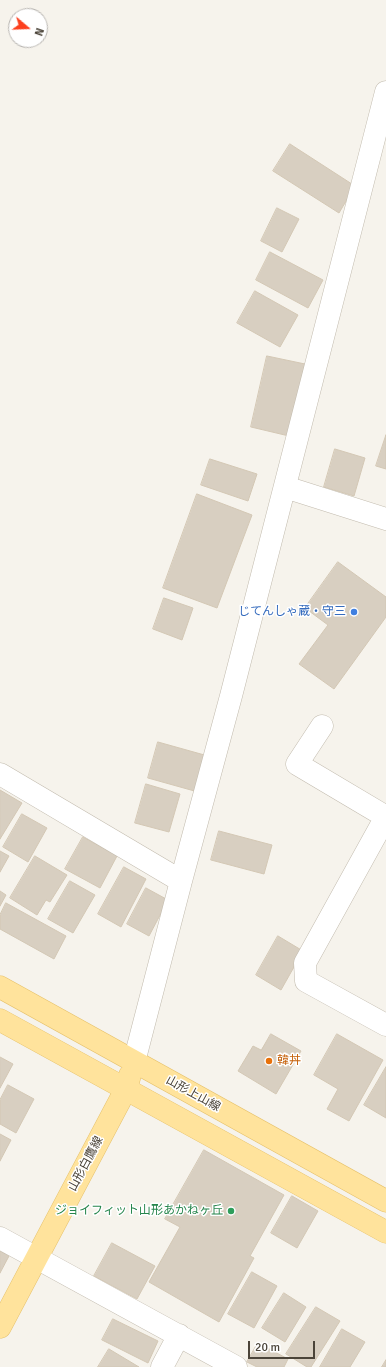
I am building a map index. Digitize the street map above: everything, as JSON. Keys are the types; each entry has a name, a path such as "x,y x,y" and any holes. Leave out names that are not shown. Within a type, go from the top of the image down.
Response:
{"main road":[{"name":"山形上山線","path":"0,987 386,1201"},
{"path":"0,1020 386,1232"},
{"name":"山形白鷹線","path":"0,1327 126,1089 134,1062"}],"street":[{"path":"134,1062 231,696 386,92"},
{"path":"285,487 386,519"},
{"path":"322,726 297,764 383,815 383,822 305,963 306,981 386,1025"},
{"path":"0,774 181,881"},
{"path":"0,1238 236,1367"},
{"path":"162,1367 179,1336"}],"building":[{"path":"290,144 355,186 339,213 273,171"},
{"path":"277,208 299,219 282,252 261,241"},
{"path":"270,252 323,280 308,308 256,280"},
{"path":"255,291 298,315 280,347 237,323"},
{"path":"267,356 305,364 289,436 251,427"},
{"path":"386,435 386,469 376,466"},
{"path":"335,449 365,458 354,496 324,487"},
{"path":"210,459 257,474 248,501 201,485"},
{"path":"197,494 252,515 217,608 163,588"},
{"path":"338,562 386,597 386,617 334,689 299,664 328,625 305,608"},
{"path":"164,598 193,608 182,640 153,629"},
{"path":"158,742 208,756 198,792 148,778"},
{"path":"146,784 180,794 169,832 135,823"},
{"path":"0,790 22,803 0,839"},
{"path":"22,814 47,828 28,862 3,847"},
{"path":"219,831 272,845 264,874 211,860"},
{"path":"83,837 117,856 100,888 65,869"},
{"path":"0,851 9,856 0,872"},
{"path":"35,856 67,875 50,902 46,900 37,915 10,898"},
{"path":"124,867 146,879 121,927 98,914"},
{"path":"70,881 95,895 73,933 48,919"},
{"path":"146,888 168,900 149,936 127,924"},
{"path":"0,891 6,895 0,906"},
{"path":"6,903 66,936 54,959 0,929 0,915"},
{"path":"278,936 303,951 281,990 256,975"},
{"name":"韓丼","path":"271,1034 301,1051 276,1094 238,1071 253,1046 261,1050"},
{"path":"337,1034 383,1060 349,1121 327,1109 338,1089 314,1075"},
{"path":"0,1057 13,1064 0,1088"},
{"path":"386,1067 386,1118 364,1105"},
{"path":"8,1085 34,1099 16,1133 0,1124 0,1100"},
{"path":"0,1134 11,1140 0,1161"},
{"path":"204,1150 284,1195 250,1256 254,1258 219,1322 149,1282 180,1227 165,1219"},
{"path":"292,1196 318,1211 297,1248 271,1233"},
{"path":"112,1243 155,1266 137,1299 94,1276"},
{"path":"0,1251 9,1256 0,1273"},
{"path":"252,1272 277,1286 254,1328 228,1314"},
{"path":"284,1293 306,1307 285,1342 262,1328"},
{"path":"316,1307 340,1321 311,1367 307,1367 286,1354"},
{"path":"113,1319 158,1341 148,1363 102,1340"},
{"path":"342,1329 365,1342 350,1367 320,1367"},
{"path":"258,1343 288,1359 284,1367 257,1367 247,1362"},
{"path":"109,1349 139,1367 98,1367"},
{"path":"386,1360 386,1367 382,1367"}],"place":[{"name":"じてんしゃ蔵・守三","path":"354,612"},
{"name":"韓丼","path":"269,1061"},
{"name":"ジョイフィット山形あかねヶ丘","path":"231,1211"}]}
